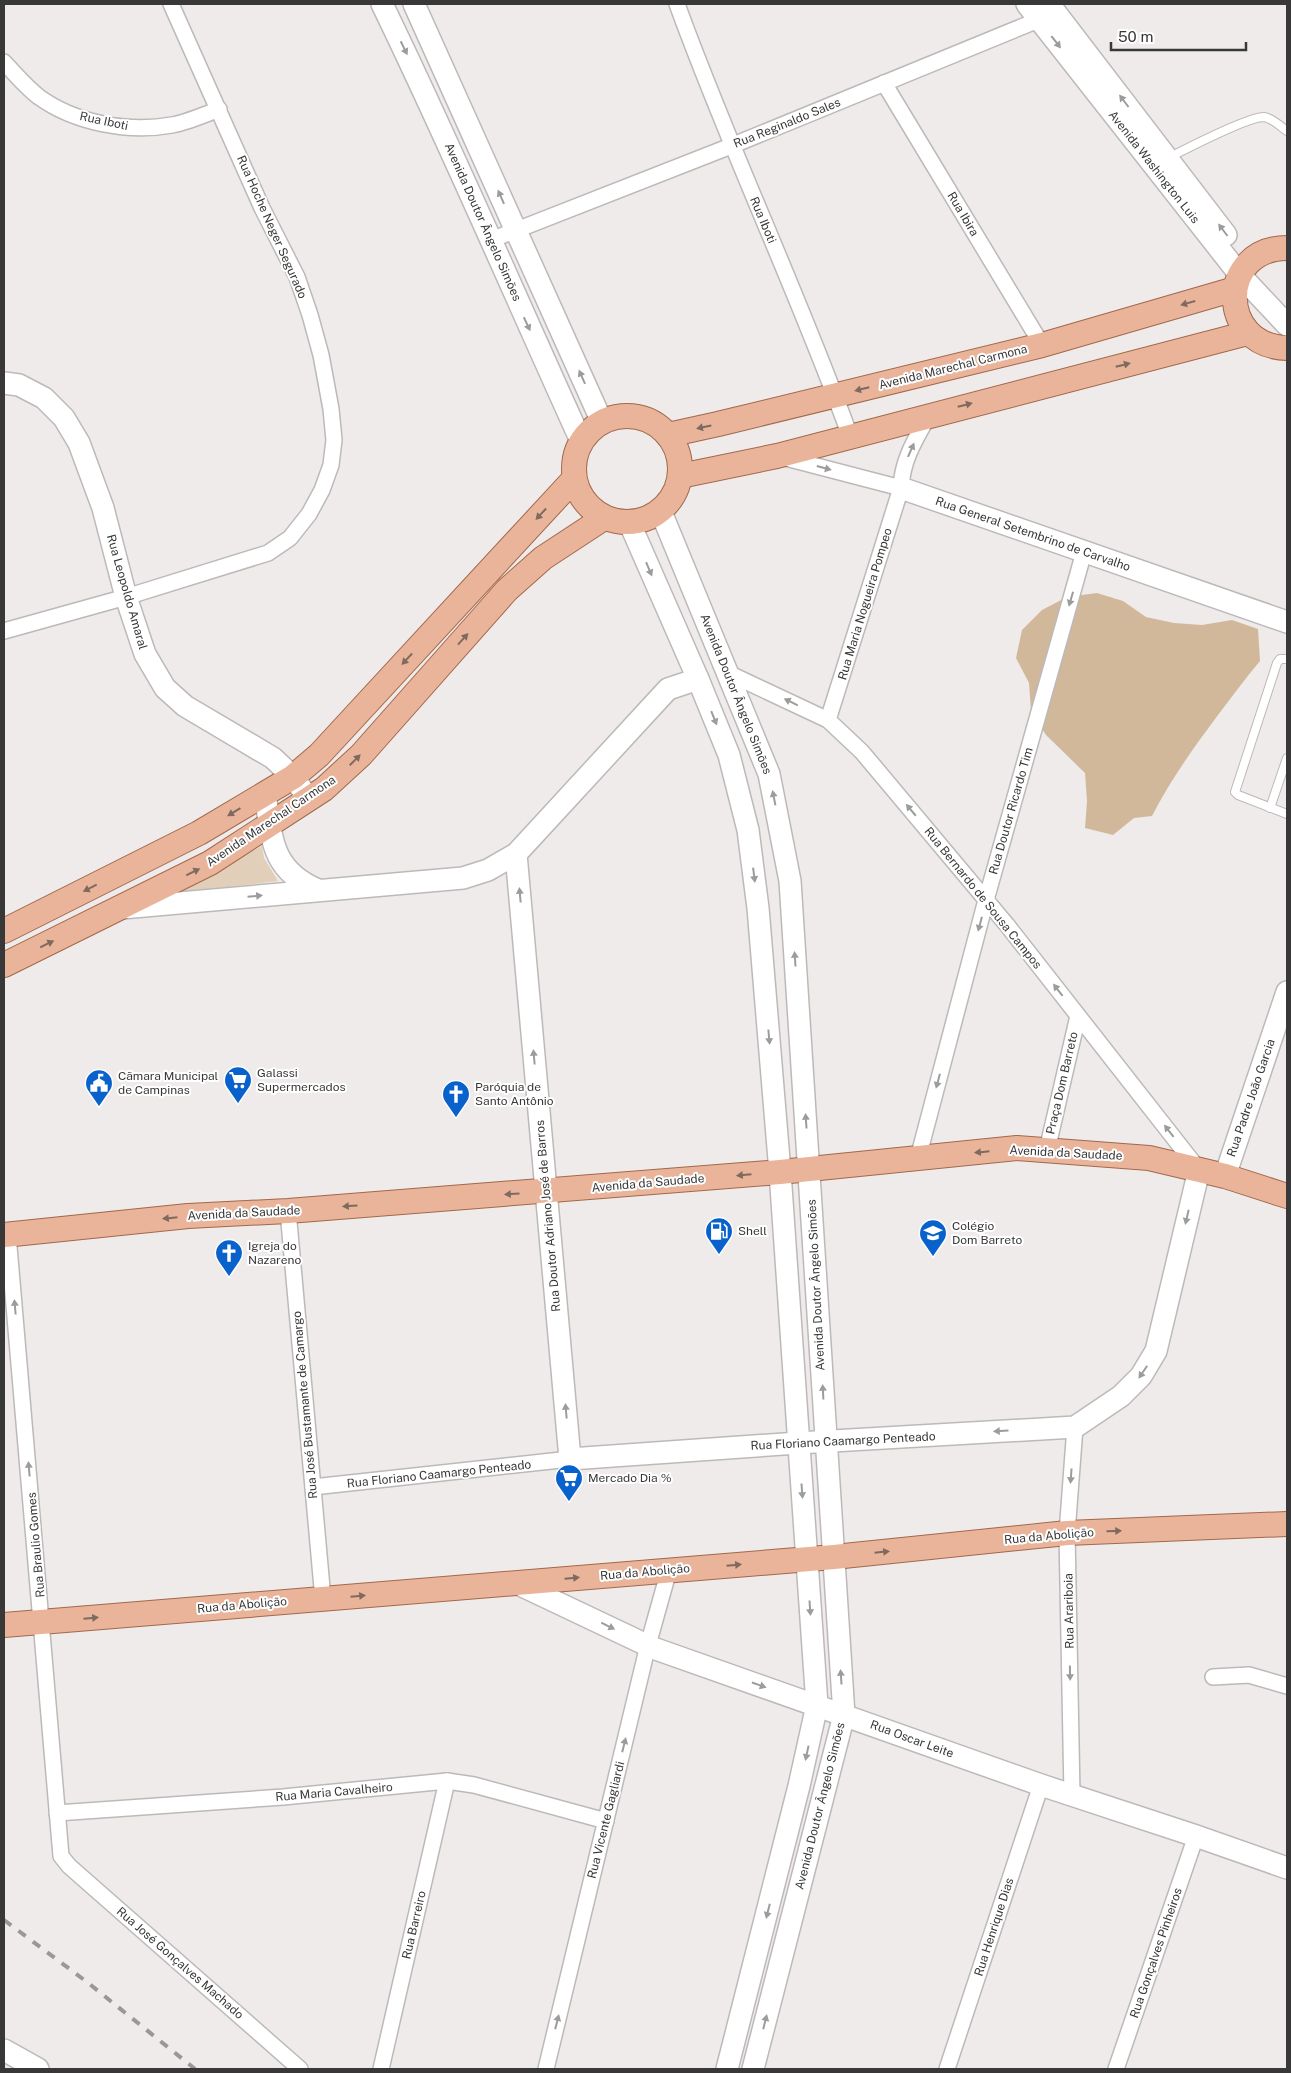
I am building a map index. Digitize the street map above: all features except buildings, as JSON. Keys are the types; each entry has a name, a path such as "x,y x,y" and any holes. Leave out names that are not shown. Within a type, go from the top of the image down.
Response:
{"main road":[{"name":"Avenida Doutor Ângelo Simões","path":"382,4 469,188 582,441"},
{"path":"414,4 602,422"},
{"name":"Avenida Washington Luis","path":"1043,10 1168,158 1241,276 1287,308"},
{"name":"Avenida Washington Luis","path":"1043,10 1241,276 1287,325"},
{"name":"Avenida Marechal Carmona","path":"668,434 835,396 1042,345 1241,276 1261,254 1276,248 1287,248"},
{"path":"1241,276 1234,305 1239,320 1248,333 1260,342 1275,348 1287,348"},
{"path":"680,476 777,456 1248,333"},
{"name":"Rua Leopoldo Amaral","path":"4,382 19,385 44,398 64,418 79,444 102,508 126,597 145,654 165,688 185,706 273,758 292,777 309,799"},
{"path":"618,416 635,416 651,421 668,434 675,444 680,460 680,476 676,493 661,512 630,524 604,518 590,508 580,494 574,479 574,462 582,441 589,432 602,422 618,416"},
{"name":"Avenida Marechal Carmona","path":"4,931 199,833 292,777 319,755 574,479"},
{"name":"Rua General Setembrino de Carvalho","path":"901,488 1287,622"},
{"name":"Avenida Doutor Ângelo Simões","path":"661,512 770,774 790,881 844,1715 753,2069"},
{"name":"Avenida Marechal Carmona","path":"4,965 210,863 309,799 344,772 361,755 513,584 543,558 604,518"},
{"name":"Avenida Doutor Ângelo Simões","path":"630,524 698,679 729,756 748,830 758,908 780,1172 817,1705 800,1786 727,2069"},
{"path":"120,908 463,878 488,870 516,854 668,689 698,679"},
{"path":"265,794 270,825 281,862 301,883 318,890"},
{"name":"Rua Doutor Adriano José de Barros","path":"516,854 570,1459"},
{"name":"Rua Padre João Garcia","path":"1225,1176 1287,992"},
{"name":"Avenida da Saudade","path":"6,1235 188,1216 288,1211 810,1170 1017,1148 1149,1158 1225,1176 1287,1196"},
{"path":"1075,1427 1121,1396 1141,1376 1156,1351 1199,1170"},
{"name":"Rua Floriano Caamargo Penteado","path":"570,1459 825,1441 1075,1427"},
{"name":"Rua da Abolição","path":"4,1625 834,1557 1067,1533 1287,1524"},
{"name":"Rua Oscar Leite","path":"516,1583 648,1645 1041,1785 1287,1868"},
{"path":"4,2050 38,2069"}],"street":[{"name":"Rua Hoche Neger Segurado","path":"4,631 126,597 268,553 290,538 309,514 322,490 331,465 334,440 331,409 321,355 297,277 262,208 220,109 171,4"},
{"name":"Rua Iboti","path":"677,4 731,146 803,313 850,436"},
{"name":"Rua Reginaldo Sales","path":"491,240 731,146 884,83 1043,10"},
{"name":"Rua Iboti","path":"4,62 17,77 40,97 86,120 144,128 173,125 220,109"},
{"name":"Rua Ibira","path":"884,83 1042,345"},
{"name":"Rua Maria Nogueira Pompeo","path":"828,720 901,488 903,469 908,455 929,415"},
{"name":"Rua General Setembrino de Carvalho","path":"777,456 901,488"},
{"name":"Rua Doutor Ricardo Tim","path":"918,1158 986,900 1084,552"},
{"name":"Rua Bernardo de Sousa Campos","path":"728,673 828,720 862,752 1007,925 1199,1170"},
{"name":"Praça Dom Barreto","path":"1047,1150 1078,1016"},
{"name":"Rua José Bustamante de Camargo","path":"288,1211 323,1599"},
{"name":"Rua Braulio Gomes","path":"6,1235 43,1622 57,1813 62,1856"},
{"name":"Rua Arariboia","path":"1072,1795 1067,1533 1075,1427"},
{"name":"Rua Floriano Caamargo Penteado","path":"313,1488 570,1459"},
{"name":"Rua Vicente Gagliardi","path":"546,2069 648,1645 669,1570"},
{"path":"1213,1677 1249,1675 1287,1686"},
{"name":"Rua Maria Cavalheiro","path":"57,1813 284,1797 447,1781 474,1785 606,1821"},
{"name":"Rua Barreiro","path":"381,2069 447,1781"},
{"name":"Rua Henrique Dias","path":"947,2069 1041,1785"},
{"name":"Rua Gonçalves Pinheiros","path":"1116,2069 1196,1836"},
{"name":"Rua José Gonçalves Machado","path":"62,1856 69,1866 300,2069"}],"lane":[{"path":"1168,158 1250,120 1265,117 1287,131"},
{"path":"1287,659 1280,659 1277,663 1235,792 1238,796 1287,814"},
{"path":"1270,808 1287,758"}],"shaded area":[{"path":"1097,593 1123,601 1146,617 1174,623 1202,625 1232,620 1258,629 1260,661 1190,754 1166,790 1152,816 1134,818 1113,835 1085,828 1087,801 1085,773 1046,735 1031,711 1029,683 1016,658 1022,630 1042,610 1067,597"},
{"path":"262,846 264,858 278,881 170,894"}],"railway":[{"path":"4,1920 87,1982 195,2069"}],"place":[{"name":"Galassi Supermercados","path":"238,1104"},
{"name":"Cãmara Municipal de Campinas","path":"99,1107"},
{"name":"Paróquia de Santo Antônio","path":"456,1118"},
{"name":"Shell","path":"719,1255"},
{"name":"Colégio Dom Barreto","path":"933,1257"},
{"name":"Igreja do Nazareno","path":"229,1277"},
{"name":"Mercado Dia %","path":"569,1502"}]}
